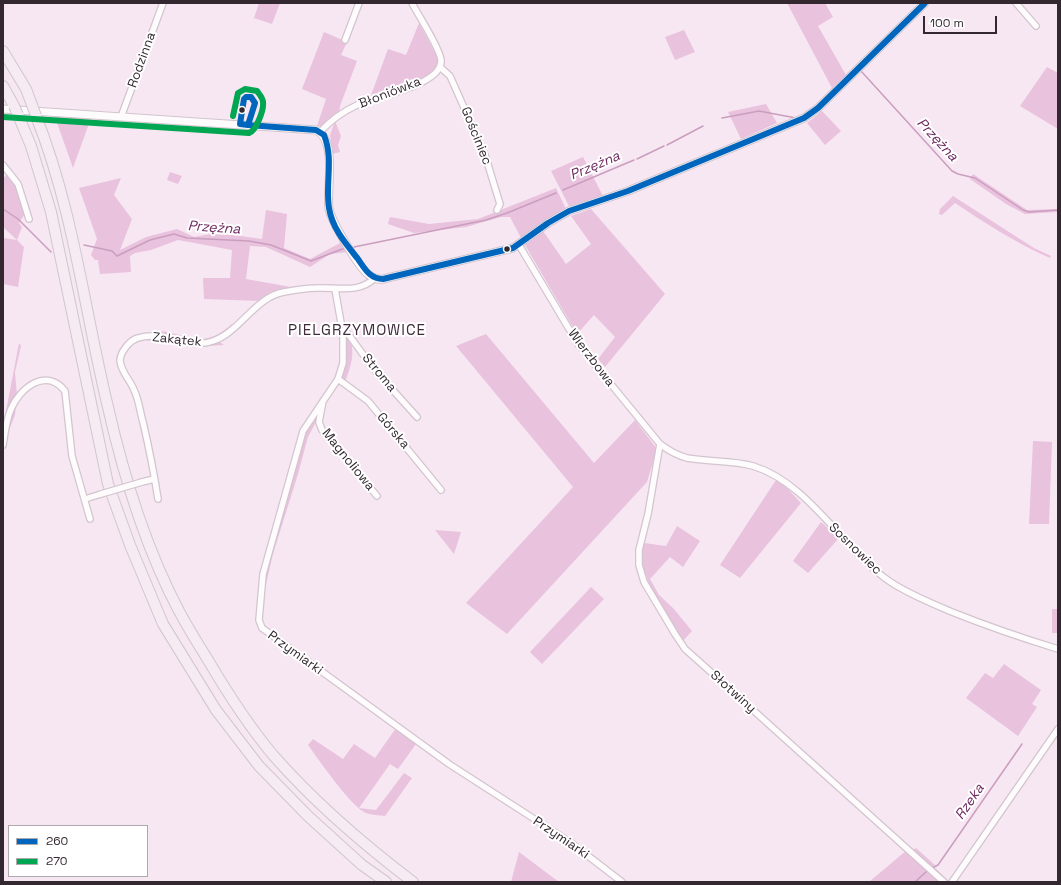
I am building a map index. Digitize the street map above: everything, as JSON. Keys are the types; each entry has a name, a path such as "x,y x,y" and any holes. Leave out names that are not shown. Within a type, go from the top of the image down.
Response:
{"highway":[{"path":"3,51 26,89 50,150 68,214 107,404 126,476 159,569 179,611 236,706 273,755 324,808 375,853 413,882"},
{"path":"3,86 16,110 31,146 51,212 108,484 130,545 164,624 216,710 259,766 308,816 362,865 386,882"}],"street":[{"name":"Rodzinna","path":"121,117 163,3"},
{"path":"345,40 359,3"},
{"path":"412,3 440,56 440,67"},
{"path":"3,109 311,130 320,132 326,140 329,155 329,208 331,217 367,274 374,278 383,279 507,250 519,244 548,223 569,211 628,191 804,118 818,108 925,3"},
{"path":"1016,3 1036,26"},
{"name":"Błoniówka","path":"320,132 336,117 358,104 408,88 437,73 440,67"},
{"name":"Gościniec","path":"440,67 450,76 485,155 500,204 497,210"},
{"path":"3,165 18,184 28,219"},
{"name":"Wierzbowa","path":"519,244 578,344 660,444"},
{"name":"Zakątek","path":"158,499 135,391 123,371 120,360 126,346 137,338 146,336 161,336 195,343 206,343 225,335 261,304 278,293 317,288 335,289 361,287 374,278"},
{"name":"Przymiarki","path":"335,289 342,328 344,358 338,379 303,431 263,574 259,620 262,628 446,763 570,842 622,882"},
{"name":"Stroma","path":"342,328 346,331 373,368 417,417"},
{"name":"Górska","path":"338,379 368,401 441,490"},
{"path":"3,445 10,411 21,392 34,382 44,380 53,381 65,391 72,456 90,519"},
{"name":"Magnoliowa","path":"323,400 319,422 322,430 378,496"},
{"name":"Sosnowiec","path":"660,444 677,456 695,460 753,466 778,477 810,504 867,563 896,585 923,599 990,627 1058,649"},
{"name":"Słotwiny","path":"660,444 638,559 644,582 675,634 685,649 944,882"},
{"path":"85,499 154,478"},
{"path":"952,882 1058,729"}],"shaded area":[{"path":"259,3 280,3 272,24 254,18"},
{"path":"787,3 825,3 833,17 818,26 846,75 832,88"},
{"path":"419,23 439,60 439,65 428,77 411,85 370,98 388,49 406,55"},
{"path":"684,30 695,52 675,60 665,37"},
{"path":"324,32 347,42 341,55 357,61 340,106 339,114 322,126 317,126 326,99 302,89"},
{"path":"1047,67 1058,73 1058,129 1020,106"},
{"path":"766,104 777,123 741,139 728,112"},
{"path":"822,111 841,131 825,145 807,123"},
{"path":"55,117 91,118 73,168"},
{"path":"335,121 341,136 338,145 340,152 332,154 330,135"},
{"path":"583,157 603,196 570,208 551,171"},
{"path":"11,169 26,212 19,223 22,227 17,240 3,227 3,179"},
{"path":"170,172 182,176 178,184 167,180"},
{"path":"973,174 1027,210 1058,209 1058,212 1025,214 1006,204 970,179"},
{"path":"121,178 114,195 132,219 120,250 146,237 177,229 194,237 210,234 234,235 262,239 266,210 287,214 284,248 310,259 342,242 348,252 330,254 310,267 266,247 250,246 246,279 291,287 270,292 260,301 204,299 203,278 230,278 232,250 178,240 151,250 135,253 130,256 131,272 100,274 98,260 95,260 91,255 97,239 79,188"},
{"path":"556,188 566,209 521,238 510,217 501,217 466,227 414,233 388,224 390,217 429,224 478,219"},
{"path":"953,196 1034,248 1051,256 1050,258 1013,239 955,203 942,215 939,214 940,209"},
{"path":"591,209 665,294 605,367 598,359 615,337 594,315 577,334 525,245 543,231 566,264 591,244 571,216"},
{"path":"3,238 17,240 24,247 18,287 3,284"},
{"path":"232,324 234,325 215,339 195,342 160,335 161,331 190,338 205,339 222,332"},
{"path":"345,333 351,344 352,357 345,382 340,378 346,360"},
{"path":"486,334 594,463 635,420 657,449 647,482 507,634 466,603 573,487 456,346"},
{"path":"152,337 193,344 218,341 224,345 193,347 138,339"},
{"path":"19,343 21,346 15,372 17,396 15,415 6,438 3,454 3,427"},
{"path":"322,404 317,420 308,437 273,554 263,597 265,572 305,431"},
{"path":"1033,441 1052,442 1049,524 1029,524"},
{"path":"776,480 787,488 801,503 740,578 720,565"},
{"path":"821,522 839,538 808,573 793,561"},
{"path":"677,526 700,541 683,567 670,557 650,579 659,595 673,608 692,631 682,642 655,599 641,561 644,543 666,546"},
{"path":"435,530 461,532 454,554"},
{"path":"591,587 604,599 542,664 530,652"},
{"path":"1052,609 1058,609 1057,633 1052,633"},
{"path":"1004,664 1041,690 1032,704 1037,707 1018,736 966,698 985,673 993,678"},
{"path":"396,728 416,744 398,769 390,764 359,808 376,810 404,773 412,778 385,816 366,813 360,809 352,802 344,793 308,745 313,739 343,759 354,744 375,758"},
{"path":"916,848 935,865 934,867 949,881 913,850"},
{"path":"907,850 940,882 869,882"},
{"path":"519,852 559,882 511,882"}],"waterway":[{"name":"Przężna","path":"861,71 952,171 975,178 1023,210 1029,212 1058,210"},
{"name":"Przężna","path":"722,118 759,111 796,118"},
{"name":"Przężna","path":"667,145 703,126"},
{"name":"Przężna","path":"637,159 664,146"},
{"name":"Przężna","path":"563,190 634,160"},
{"name":"Przężna","path":"354,247 486,220 556,193"},
{"name":"Przężna","path":"3,209 18,219 51,252"},
{"name":"Przężna","path":"84,245 112,251 117,256 150,240 174,234 187,238 249,241 271,245 311,261 345,248"},
{"name":"Rzeka","path":"932,868 938,865 1022,744"},
{"name":"Rzeka","path":"915,882 927,871"}],"transit line":[{"name":"260","path":"248,125 316,130 324,135 327,144 329,162 328,199 333,222 344,242 366,270 378,279 383,279 513,248 548,223 569,211 628,191 804,118 818,108 925,3"},
{"name":"270","path":"3,117 249,133 257,124 263,106 262,98 257,91 245,89 238,93 233,116"},
{"name":"260","path":"246,97 251,97 255,103 248,125 240,124 244,99 246,97"}],"district":[{"name":"PIELGRZYMOWICE","path":"357,331"}]}
